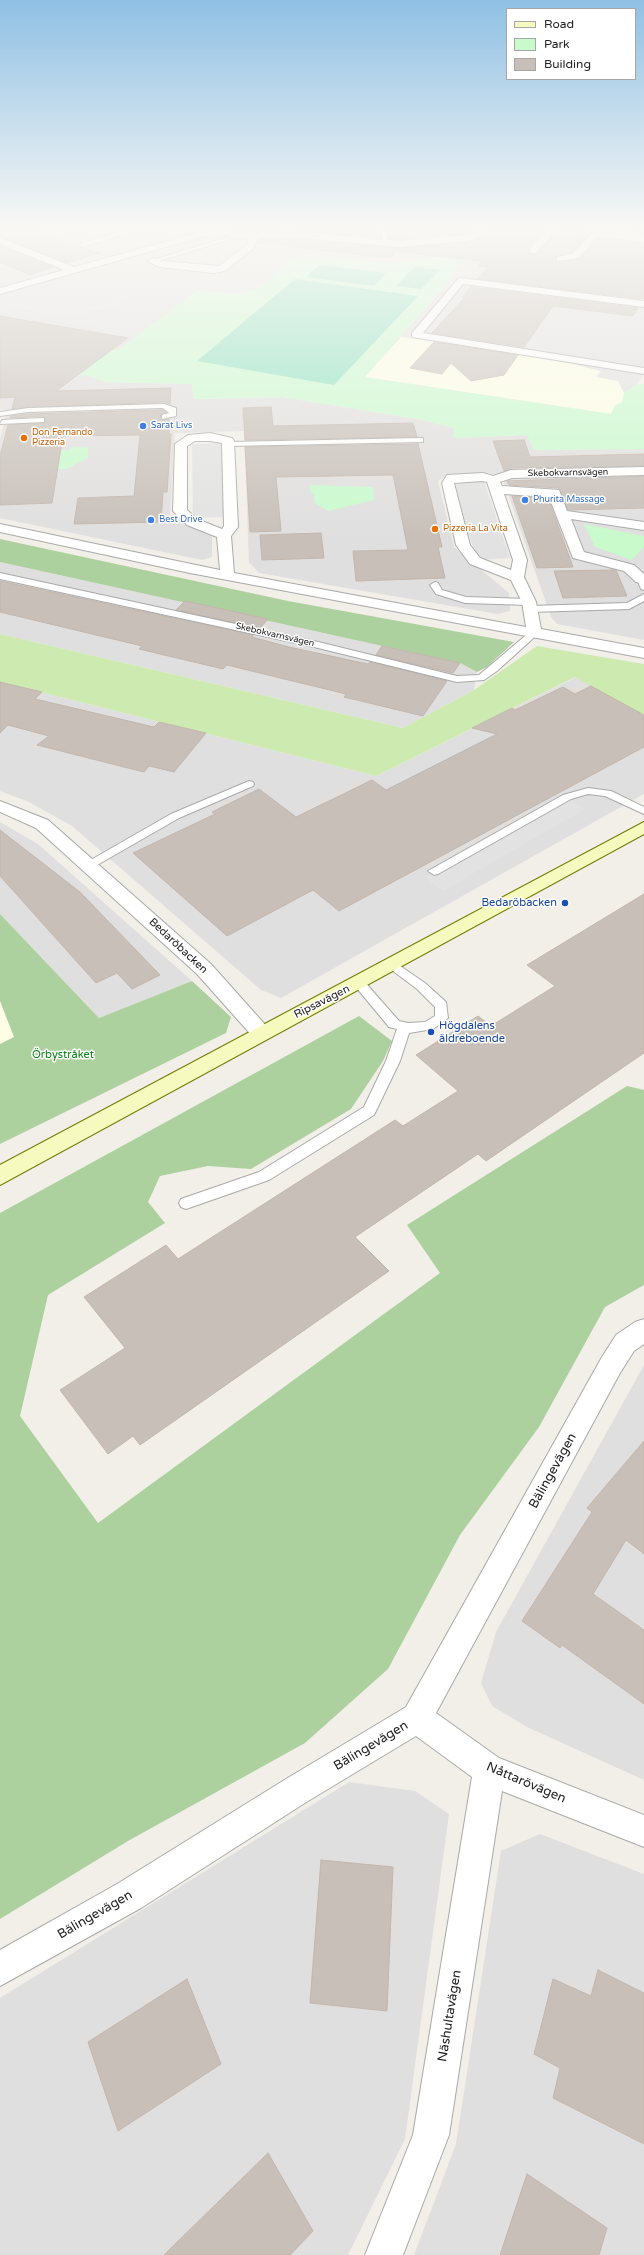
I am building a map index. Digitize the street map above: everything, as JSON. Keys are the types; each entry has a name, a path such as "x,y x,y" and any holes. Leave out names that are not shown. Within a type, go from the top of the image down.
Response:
{"street":[{"path":"419,331 416,335 642,367"},
{"path":"224,535 192,522 180,511 181,444 192,438 210,437 228,441 231,527 224,535 227,576"},
{"name":"Skebokvarnsvägen","path":"495,485 511,474 644,471"},
{"name":"Skebokvarnsvägen","path":"517,577 475,561 463,545 448,482 451,478 483,477 495,485 554,493 578,555 629,568 643,582"},
{"path":"495,485 520,560 517,577 529,605 534,633"},
{"path":"562,514 642,523"},
{"path":"0,528 227,576 644,653"},
{"name":"Bedaröbacken","path":"0,806 42,824 204,969 261,1033"},
{"name":"Ripsavägen","path":"0,1176 261,1033 393,965 644,828"},
{"name":"Bälingevägen","path":"0,1969 129,1896 417,1718 612,1365 625,1343 644,1330"},
{"name":"Nåttarövägen","path":"417,1718 489,1770 644,1831"},
{"name":"Näshultavägen","path":"384,2255 431,2135 489,1770"}],"lane":[{"path":"0,414 28,410 164,406 173,410 173,414 165,417"},
{"path":"0,422 41,420"},
{"path":"228,444 420,440"},
{"name":"Skebokvarnsvägen","path":"0,576 299,641 457,680 481,678 494,669 534,633"},
{"path":"435,585 439,592 465,600 529,605 629,606 644,597"},
{"path":"88,865 176,816 249,784"},
{"path":"434,871 566,797 588,791 608,793 644,811"},
{"path":"359,983 394,1024 404,1027 428,1026 442,1018 441,1005 421,986 393,965"},
{"path":"186,1203 264,1176 369,1111 393,1061 404,1027"}],"shaded area":[{"path":"0,331 143,331 118,350 103,350 0,336"},
{"path":"405,331 644,331 644,374 637,384 624,393 622,402 612,414 364,377"},
{"path":"401,337 539,356 601,371 596,377 618,381 624,393 622,402 615,406 612,414 364,377"},
{"path":"86,375 106,382 192,384 194,399 282,397 423,420 454,428 454,438 528,435 534,450 644,449 644,640 557,624 551,617 502,477 488,473 446,476 438,481 454,547 509,593 510,611 498,614 259,573 249,562 244,431 175,433 170,515 212,536 212,557 202,560 0,518 0,439 7,410 0,409 0,378"},
{"path":"222,443 226,517 193,518 192,444"},
{"path":"484,481 510,558 477,560 453,482"},
{"path":"0,562 460,663 477,672 474,690 403,728 0,634"},
{"path":"576,677 644,717 644,794 281,998 261,990 72,826 29,802 0,791 0,682 376,776"},
{"path":"567,797 585,809 443,891 424,877"},
{"path":"0,822 38,844 192,981 99,1018 0,914"},
{"path":"0,1001 14,1037 0,1044"},
{"path":"644,1365 644,1780 527,1727 492,1706 481,1683 496,1632"},
{"path":"349,1782 415,1791 449,1814 405,2139 348,2255 0,2255 0,1998"},
{"path":"540,1834 644,1874 644,2255 414,2255 456,2144 501,1851"}],"green space":[{"path":"143,331 405,331 365,377 611,414 615,406 622,402 624,393 637,384 644,384 644,449 534,450 527,435 453,438 454,428 423,420 282,397 194,399 192,384 106,382 86,375 0,378 0,370 103,350 118,350"},
{"path":"233,331 385,331 334,385 197,361"},
{"path":"72,447 88,447 88,458 66,469 49,469 54,450 70,450"},
{"path":"310,485 373,487 374,500 328,511 315,503 314,493 311,493"},
{"path":"584,524 644,536 644,547 632,560 595,547"},
{"path":"0,539 288,601 514,642 487,667 477,672 460,663 0,562"},
{"path":"0,634 403,728 474,690 537,646 644,664 644,717 575,677 376,776 0,682"},
{"name":"Örbystråket","path":"0,914 99,1018 192,981 231,1017 226,1033 0,1144 0,1044 14,1037 0,1001"},
{"path":"359,1016 392,1041 383,1061 351,1109 251,1169 208,1166 160,1176 148,1202 165,1223 48,1295 20,1416 98,1523 440,1273 407,1225 627,1086 644,1090 644,1285 605,1307 539,1427 460,1535 388,1669 305,1743 128,1841 0,1919 0,1213"}],"building":[{"path":"0,331 89,331 128,338 56,391 171,388 170,404 164,402 12,409 15,397 0,398"},
{"path":"434,331 535,331 524,347 432,333"},
{"path":"434,342 518,355 504,375 471,381 451,363 442,374 410,368"},
{"path":"271,407 273,426 413,423 417,437 245,440 243,408"},
{"path":"162,410 166,412 161,414 160,419 169,419 169,434 171,434 167,492 163,492 161,522 74,524 78,498 134,496 140,435 63,436 52,503 0,505 0,456 8,425 46,422 44,416 10,418 11,416 28,414"},
{"path":"524,440 530,457 644,454 644,466 511,468 504,471 493,441"},
{"path":"418,444 442,547 438,547 445,578 356,581 353,551 408,550 393,475 276,477 281,531 250,532 245,447"},
{"path":"644,476 644,508 568,510 559,488 509,485 507,481"},
{"path":"512,496 548,498 573,567 537,568"},
{"path":"321,533 324,558 262,560 260,535"},
{"path":"616,570 627,596 563,598 554,571"},
{"path":"0,581 253,635 252,637 289,647 368,664 370,662 447,681 423,716 344,697 346,694 227,665 223,669 139,649 142,646 0,612"},
{"path":"185,601 268,619 260,628 176,610"},
{"path":"382,646 460,663 453,673 376,655"},
{"path":"0,682 42,692 35,699 154,727 159,722 206,733 174,772 149,766 144,772 37,745 49,736 8,725 0,733"},
{"path":"591,686 644,715 644,747 339,911 313,890 227,936 133,853 215,814 212,812 259,789 296,817 372,780 386,790 497,734 472,728 512,708 515,710 563,687 575,694"},
{"path":"0,830 80,892 160,975 132,989 117,973 96,983 0,876"},
{"path":"644,894 644,1053 486,1161 478,1154 355,1237 389,1271 140,1445 133,1436 108,1454 60,1390 125,1348 84,1297 166,1245 178,1259 395,1120 403,1126 458,1091 416,1055 478,1016 491,1026 555,986 527,965"},
{"path":"644,1441 644,1554 626,1540 593,1594 644,1630 644,1704 562,1645 560,1648 522,1621 592,1512 587,1508"},
{"path":"321,1860 393,1867 387,2011 310,2003"},
{"path":"598,1970 644,1993 644,2144 553,2098 560,2068 534,2054 553,1979 591,1996"},
{"path":"187,1979 221,2064 118,2131 88,2042"},
{"path":"268,2153 313,2231 290,2255 164,2255"},
{"path":"527,2174 607,2228 599,2255 500,2255"}],"place":[{"name":"Sarat Livs","path":"143,426"},
{"name":"Don Fernando Pizzeria","path":"24,438"},
{"name":"Phurita Massage","path":"525,500"},
{"name":"Best Drive","path":"151,520"},
{"name":"Pizzeria La Vita","path":"435,529"},
{"name":"Bedaröbacken","path":"565,903"},
{"name":"Högdalens äldreboende","path":"431,1032"}]}
